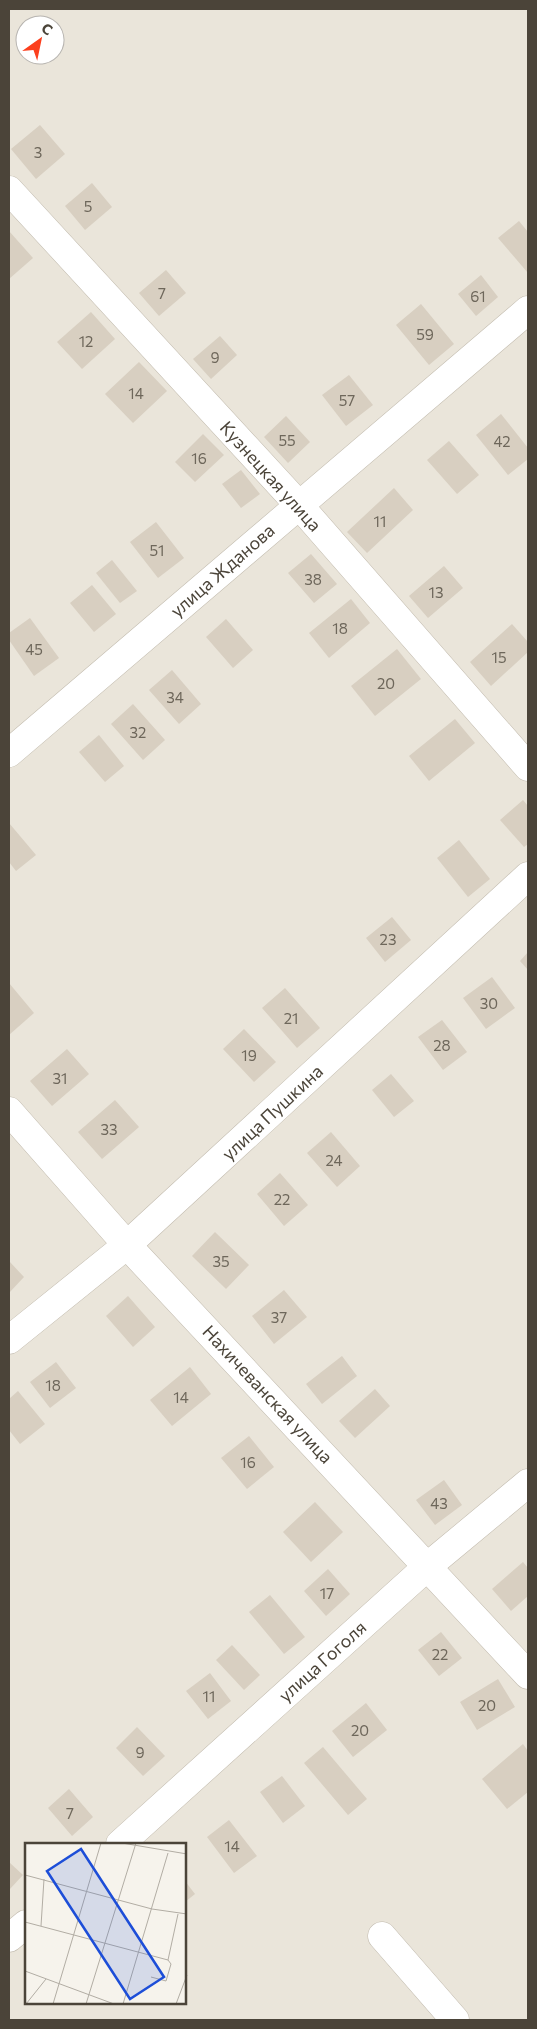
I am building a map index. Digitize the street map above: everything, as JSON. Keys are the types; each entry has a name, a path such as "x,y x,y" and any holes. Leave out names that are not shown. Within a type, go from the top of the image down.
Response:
{"street":[{"name":"Кузнецкая улица","path":"9,190 298,504 528,767"},
{"name":"улица Жданова","path":"9,753 298,504 528,310"},
{"name":"улица Пушкина","path":"9,1340 127,1245 528,876"},
{"name":"Нахичеванская улица","path":"9,1111 127,1245 528,1675"},
{"name":"улица Гоголя","path":"121,1843 428,1566 528,1483"},
{"path":"9,1938 25,1925"},
{"path":"382,1936 455,2020"}],"shaded area":[{"path":"9,9 528,9 528,2020 9,2020"}],"building":[{"path":"40,125 65,154 36,179 11,149"},
{"path":"92,183 112,207 85,230 65,206"},
{"path":"519,221 528,232 528,273 498,238"},
{"path":"9,231 33,258 9,279"},
{"path":"166,270 186,293 159,316 139,293"},
{"path":"481,275 498,297 476,316 458,294"},
{"path":"421,304 454,344 429,365 396,325"},
{"path":"91,312 115,339 82,369 57,342"},
{"path":"220,336 237,355 211,379 193,359"},
{"path":"139,362 167,391 133,423 105,394"},
{"path":"349,375 373,405 346,426 322,395"},
{"path":"501,414 528,448 528,459 508,475 476,435"},
{"path":"286,416 310,442 288,463 264,437"},
{"path":"203,434 224,455 195,482 175,462"},
{"path":"449,441 479,475 457,494 427,460"},
{"path":"241,470 260,494 241,508 222,484"},
{"path":"394,488 413,510 367,553 347,532"},
{"path":"156,522 184,558 158,578 130,542"},
{"path":"311,554 337,584 314,603 288,573"},
{"path":"112,560 137,591 120,603 96,573"},
{"path":"444,566 463,588 428,618 409,596"},
{"path":"92,585 116,614 94,632 70,603"},
{"path":"351,599 370,623 329,658 309,633"},
{"path":"30,618 59,658 34,676 9,640 9,633"},
{"path":"226,619 253,650 233,668 206,637"},
{"path":"512,624 528,642 528,652 491,686 470,662"},
{"path":"397,649 421,679 375,716 351,686"},
{"path":"172,670 201,704 179,724 149,690"},
{"path":"133,704 165,740 143,760 111,724"},
{"path":"455,719 475,743 429,781 409,756"},
{"path":"99,735 124,766 105,782 79,752"},
{"path":"523,800 528,806 528,844 524,847 500,820"},
{"path":"9,823 36,855 16,871 9,862"},
{"path":"459,840 490,879 468,897 437,858"},
{"path":"392,917 411,940 385,962 366,938"},
{"path":"528,952 528,970 520,961"},
{"path":"492,977 515,1008 486,1029 463,998"},
{"path":"9,983 34,1013 9,1035"},
{"path":"285,988 320,1028 297,1048 262,1008"},
{"path":"442,1020 467,1052 443,1070 418,1037"},
{"path":"244,1029 276,1062 254,1082 223,1049"},
{"path":"67,1049 89,1074 52,1106 30,1081"},
{"path":"391,1074 414,1101 394,1117 372,1090"},
{"path":"115,1100 139,1127 102,1159 78,1132"},
{"path":"331,1132 360,1166 337,1187 307,1153"},
{"path":"280,1173 308,1205 284,1226 257,1194"},
{"path":"215,1232 249,1265 226,1289 192,1256"},
{"path":"9,1261 24,1277 9,1293"},
{"path":"284,1290 307,1317 274,1344 252,1316"},
{"path":"128,1296 155,1327 133,1347 106,1316"},
{"path":"342,1356 357,1376 322,1404 306,1384"},
{"path":"56,1362 76,1388 50,1408 30,1382"},
{"path":"190,1367 211,1394 172,1426 150,1400"},
{"path":"375,1389 390,1406 355,1438 339,1421"},
{"path":"18,1391 45,1424 20,1444 9,1430 9,1399"},
{"path":"249,1436 274,1467 247,1489 221,1458"},
{"path":"444,1480 462,1505 435,1525 416,1500"},
{"path":"315,1502 343,1532 311,1562 283,1532"},
{"path":"523,1562 528,1568 528,1596 511,1611 492,1589"},
{"path":"328,1569 350,1594 326,1616 304,1591"},
{"path":"270,1595 305,1637 284,1654 249,1612"},
{"path":"441,1632 462,1658 439,1676 418,1650"},
{"path":"232,1645 260,1675 244,1690 216,1660"},
{"path":"210,1673 231,1701 208,1719 186,1691"},
{"path":"498,1679 515,1707 477,1730 460,1702"},
{"path":"366,1703 387,1730 353,1757 332,1731"},
{"path":"137,1727 165,1756 143,1776 116,1748"},
{"path":"523,1744 528,1751 528,1792 507,1809 482,1779"},
{"path":"323,1747 367,1799 348,1815 304,1763"},
{"path":"282,1776 305,1806 283,1823 260,1792"},
{"path":"69,1789 93,1817 72,1836 48,1808"},
{"path":"229,1820 257,1856 234,1873 207,1837"},
{"path":"9,1862 23,1875 9,1890"},
{"path":"186,1882 195,1894 186,1901"}]}
